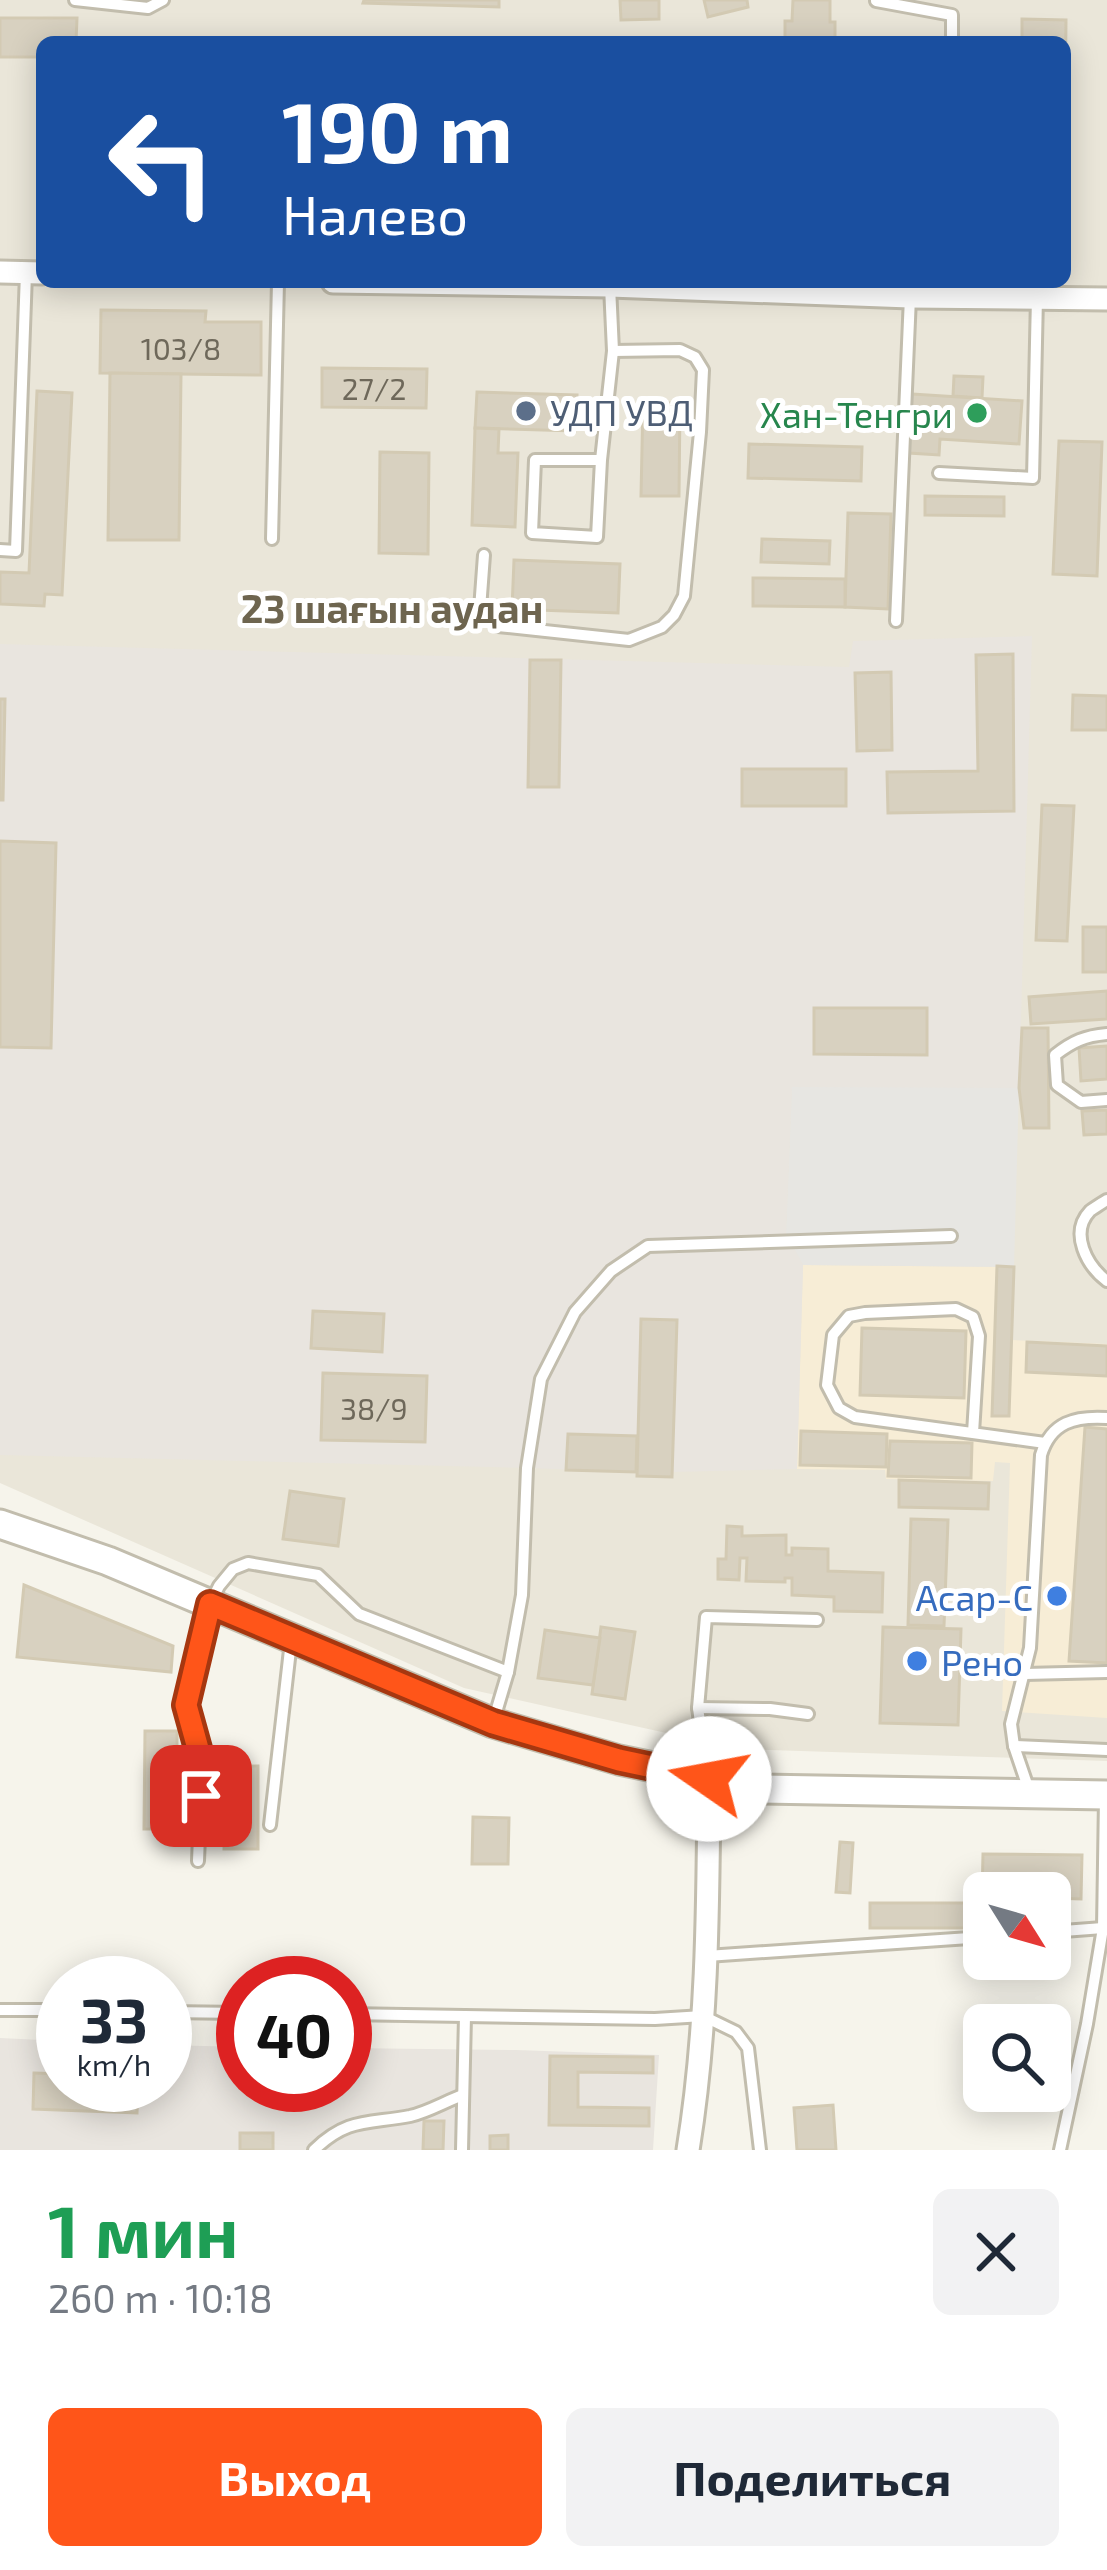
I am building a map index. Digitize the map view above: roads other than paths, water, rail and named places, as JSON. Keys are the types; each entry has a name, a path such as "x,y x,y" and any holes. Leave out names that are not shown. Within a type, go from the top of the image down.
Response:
{"street":[{"path":"0,272 36,269"},
{"path":"665,288 910,297 986,290 1037,298 1107,299"},
{"path":"0,1524 107,1561 493,1723 619,1760 760,1789 1106,1795"},
{"path":"688,2150 707,1956 709,1779"}],"lane":[{"path":"75,0 148,8 163,0"},
{"path":"876,1 952,15 952,36"},
{"path":"0,550 16,550 37,288"},
{"path":"272,538 278,288"},
{"path":"601,460 535,460 532,533 597,537 614,351 610,288"},
{"path":"896,621 910,297"},
{"path":"939,473 1033,478 1037,298"},
{"path":"484,555 480,609 498,626 629,640 662,627 674,615 684,596 703,370 695,357 680,350 614,351"},
{"path":"1107,1034 1086,1036 1055,1054 1057,1085 1082,1102 1107,1100"},
{"path":"1107,1200 1090,1210 1081,1237 1094,1271 1107,1281"},
{"path":"493,1723 522,1595 527,1468 541,1378 575,1312 611,1271 648,1246 950,1236"},
{"path":"973,1433 979,1336 973,1317 956,1309 865,1313 849,1316 840,1324 832,1335 827,1385 839,1408 855,1417 1045,1443"},
{"path":"1030,1794 1014,1746 1013,1711 1030,1648 1045,1443 1062,1424 1079,1417 1107,1418"},
{"path":"198,1861 202,1763 186,1705 210,1604 233,1569 248,1563 318,1574 359,1614 508,1672"},
{"path":"709,1779 698,1708 706,1617 817,1620"},
{"path":"270,1825 291,1638"},
{"path":"1025,1674 1107,1672"},
{"path":"698,1708 808,1714"},
{"path":"1014,1746 1107,1750"},
{"path":"1060,2150 1103,1928 1106,1795"},
{"path":"1071,1930 1103,1928"},
{"path":"707,1956 963,1938"},
{"path":"0,2010 36,2010"},
{"path":"372,2014 703,2016 736,2032 748,2048 760,2150"},
{"path":"462,2150 465,2016"},
{"path":"314,2150 331,2135 365,2120 414,2116 463,2095"}],"place":[{"name":"УДП УВД","path":"526,411"},
{"name":"Хан-Тенгри","path":"977,413"},
{"name":"Асар-С","path":"1057,1596"},
{"name":"Рено","path":"917,1661"}],"district":[{"name":"23 шағын аудан","path":"392,607"}]}
